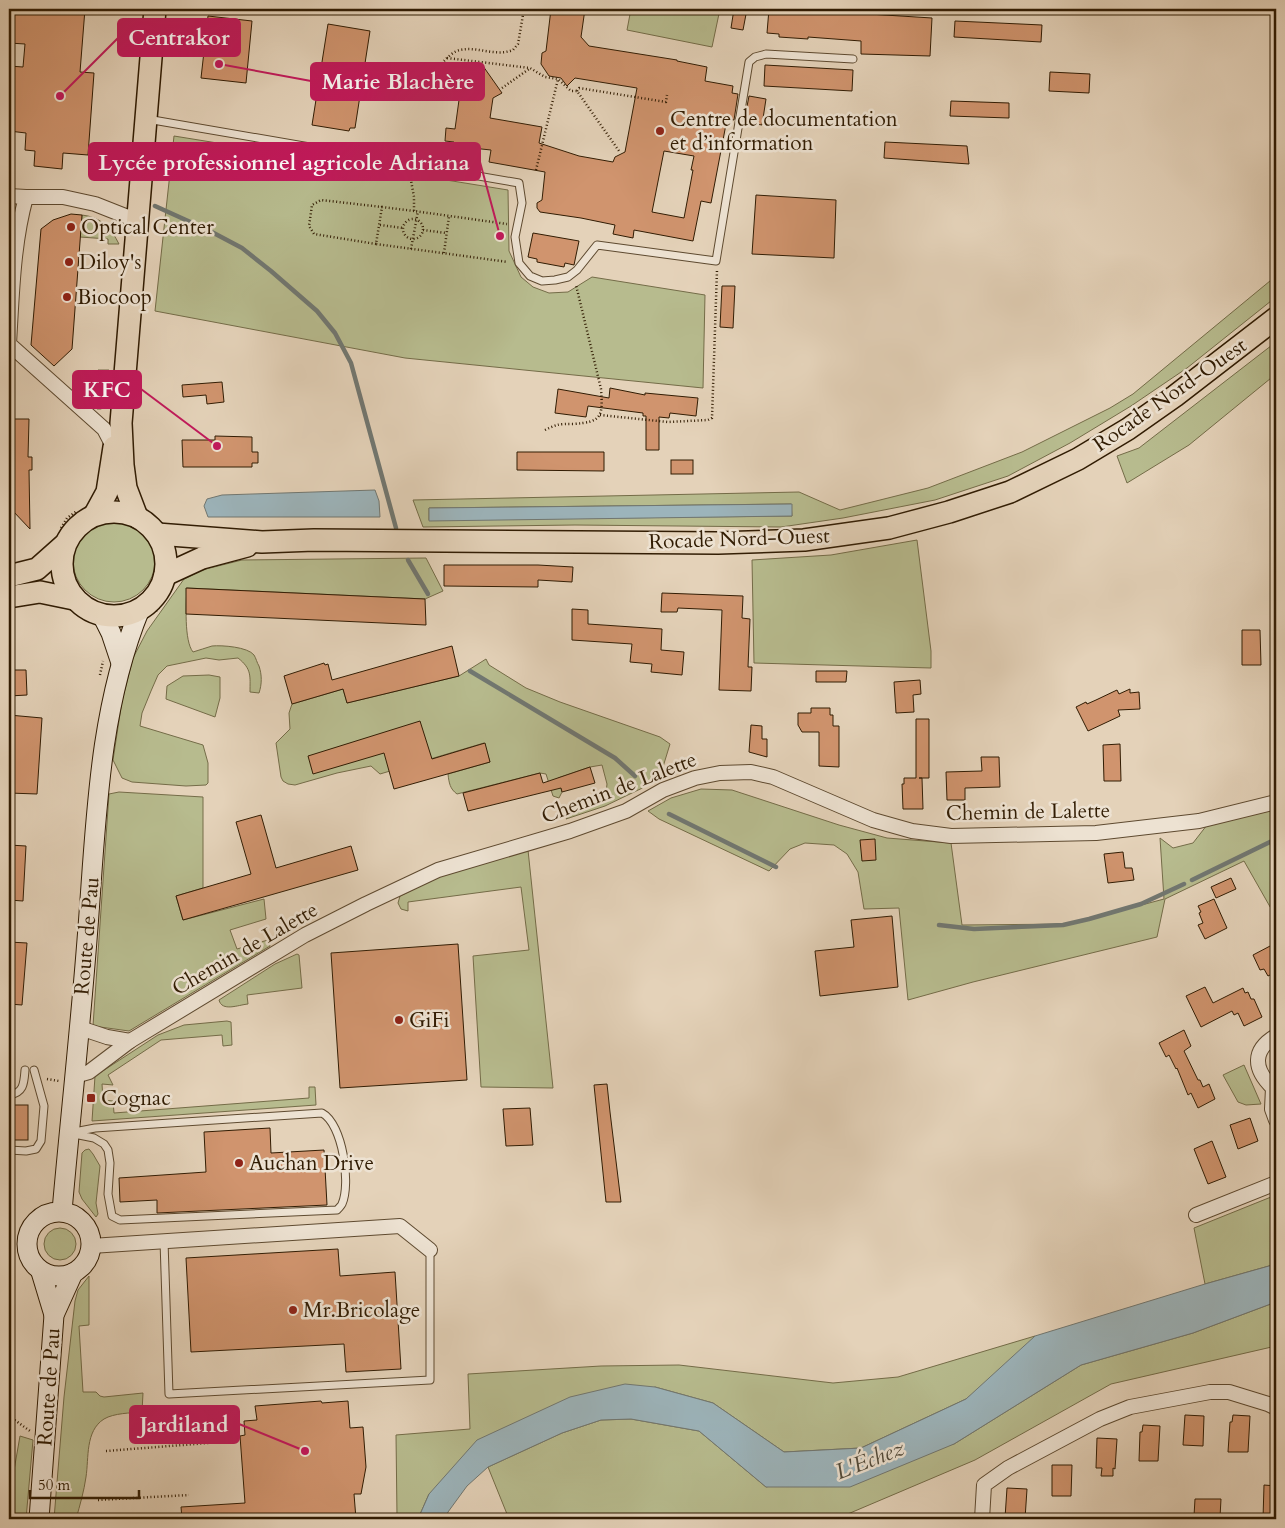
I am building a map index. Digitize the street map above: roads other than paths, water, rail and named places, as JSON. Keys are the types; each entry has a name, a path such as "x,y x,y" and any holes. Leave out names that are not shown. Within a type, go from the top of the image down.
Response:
{"main road":[{"name":"Route de Pau","path":"137,516 126,488 121,423 155,9"},
{"name":"Rocade Nord-Ouest","path":"157,534 262,542 314,540 718,543 804,540 889,528 949,512 1010,492 1078,459 1128,429 1175,396 1276,318"},
{"name":"Route de Pau","path":"9,576 37,569 61,539 72,532 87,512 107,492 114,448 121,423"},
{"name":"Route de Pau","path":"39,1519 54,1315 42,1272 17,1241 28,1233 41,1216 51,1212 62,1211 80,1028 99,786 108,726 112,662 148,610 160,588 169,581 163,547 157,534 148,524 137,516 124,512 87,512"},
{"path":"61,539 62,573 66,587 74,599"},
{"name":"Rocade Nord-Ouest","path":"169,581 202,558 262,542"},
{"path":"9,597 40,592 74,599"},
{"name":"Route de Pau","path":"74,599 87,609 102,615 115,616 148,610"},
{"path":"102,615 111,633 112,662"},
{"path":"62,1211 80,1219 87,1227 91,1246"},
{"name":"Route de Pau","path":"54,1315 73,1273 82,1266 88,1257 91,1246"},
{"path":"42,1272 52,1276 73,1273"}],"street":[{"path":"9,196 63,197 95,204 138,221"},
{"path":"26,196 15,255 9,344 104,429 114,448"},
{"name":"Chemin de Lalette","path":"75,1080 89,1072 130,1041 305,935 366,904 438,870 626,811 671,787 695,778 720,773 751,772 773,777 873,820 912,831 951,836 1096,833 1199,821 1276,802"},
{"path":"80,1028 107,1037 130,1041"},
{"path":"1276,1036 1264,1044 1258,1056 1259,1067 1264,1080 1274,1088 1272,1108 1276,1120"},
{"path":"1196,1215 1276,1183"},
{"path":"91,1246 400,1226 430,1250"},
{"path":"982,1519 984,1485 1008,1468 1100,1419 1130,1408 1210,1392 1229,1392 1276,1408"}],"lane":[{"path":"147,119 519,183 522,203 515,237 519,263 530,276 542,281 568,277 597,245 716,261 749,62 755,57 766,54 853,59"},
{"path":"9,1094 18,1093 22,1088 25,1070"},
{"path":"9,1150 26,1151 36,1149 41,1142 44,1106 35,1074"},
{"path":"322,1113 331,1121 339,1136 345,1174 342,1204 337,1210 120,1220 112,1216 110,1208 108,1194 110,1163 108,1150 104,1144 94,1138 69,1133 95,1128 322,1113"},
{"path":"164,1241 169,1394 430,1380 430,1250"}],"water":[{"path":"375,490 379,501 380,517 208,517 204,506 207,499 222,495"},
{"path":"792,504 792,516 429,521 429,508"},
{"name":"L'Échez","path":"1276,1264 1276,1302 1193,1333 1081,1365 954,1444 850,1487 766,1487 699,1431 631,1419 601,1420 562,1433 488,1467 467,1486 445,1519 418,1519 429,1494 477,1440 570,1397 625,1384 655,1387 713,1403 784,1452 861,1448 966,1399 1035,1336"}],"waterway":[{"path":"155,206 242,248 317,311 335,333 351,363 396,528"},
{"path":"408,560 428,594"},
{"path":"470,671 615,758 635,776"},
{"path":"669,814 776,867"},
{"path":"1192,880 1276,839"},
{"path":"939,925 974,929 1063,925 1141,904 1184,884"}],"place":[{"name":"Marie Blachère","path":"219,64"},
{"name":"Centrakor","path":"60,96"},
{"name":"Centre de documentation et d’information","path":"660,131"},
{"name":"Optical Center","path":"71,227"},
{"name":"Lycée professionnel agricole Adriana","path":"500,236"},
{"name":"Diloy's","path":"69,262"},
{"name":"Biocoop","path":"67,297"},
{"name":"KFC","path":"217,446"},
{"name":"GiFi","path":"399,1020"},
{"name":"Cognac","path":"91,1098"},
{"name":"Auchan Drive","path":"239,1163"},
{"name":"Mr.Bricolage","path":"293,1310"},
{"name":"Jardiland","path":"305,1451"}]}
